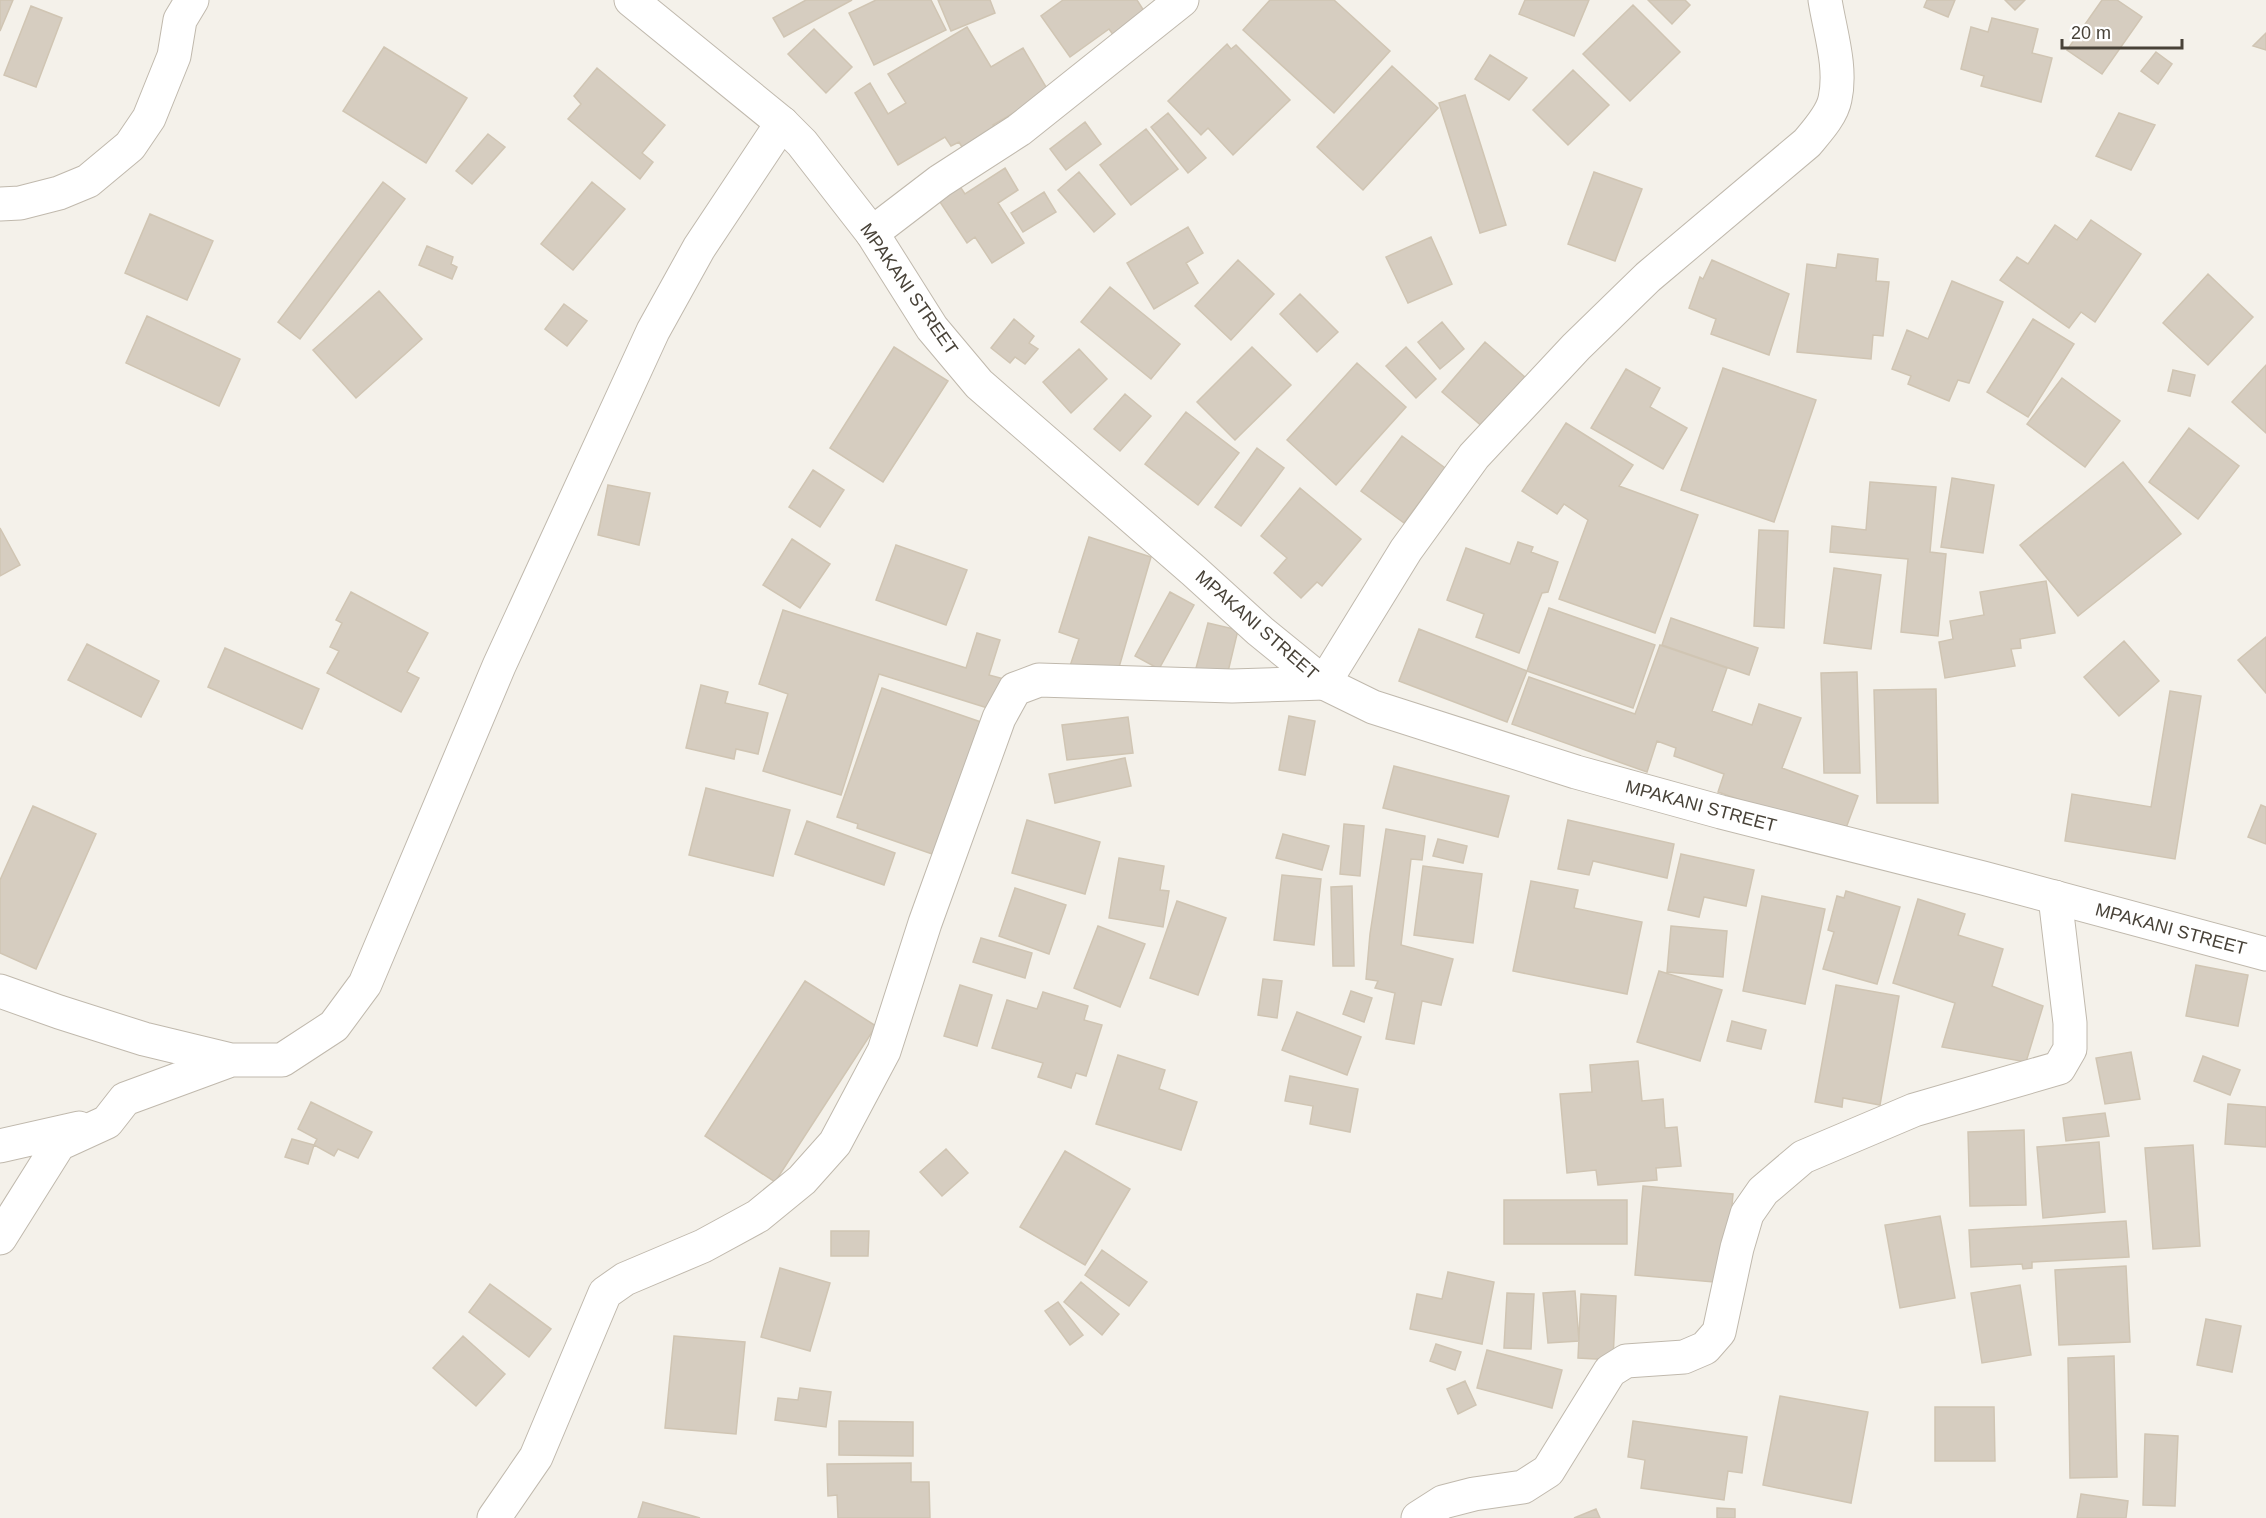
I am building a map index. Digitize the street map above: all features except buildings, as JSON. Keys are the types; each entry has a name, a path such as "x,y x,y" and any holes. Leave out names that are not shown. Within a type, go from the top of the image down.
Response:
{"street":[{"path":"0,204 59,193 88,181 130,146 149,117 174,56 180,20 192,0"},
{"name":"MPAKANI STREET","path":"631,0 782,123 809,152 872,233 932,328 979,384 1260,631 1324,682 1373,706 1576,772 2266,954"},
{"path":"872,233 940,181 1019,130 1182,0"},
{"path":"494,1518 536,1457 605,1293 625,1280 703,1246 758,1216 802,1180 835,1143 884,1051 925,923 999,718 1015,689 1040,680 1232,686 1324,682 1406,550 1474,456 1576,347 1648,277 1807,143 1824,123 1835,101 1838,72 1825,0"},
{"path":"0,991 144,1039 231,1060 282,1060 334,1026 365,984 499,666 652,331 699,248 782,123"},
{"path":"1419,1518 1443,1502 1474,1494 1523,1487 1548,1471 1610,1371 1626,1361 1684,1357 1705,1348 1719,1332 1737,1248 1747,1214 1763,1191 1803,1157 1914,1110 2059,1068 2070,1049 2070,1023 2055,897"},
{"path":"2227,944 2266,939"},
{"path":"0,1238 59,1144 107,1122 125,1099 231,1060"},
{"path":"0,1146 107,1122"}]}
